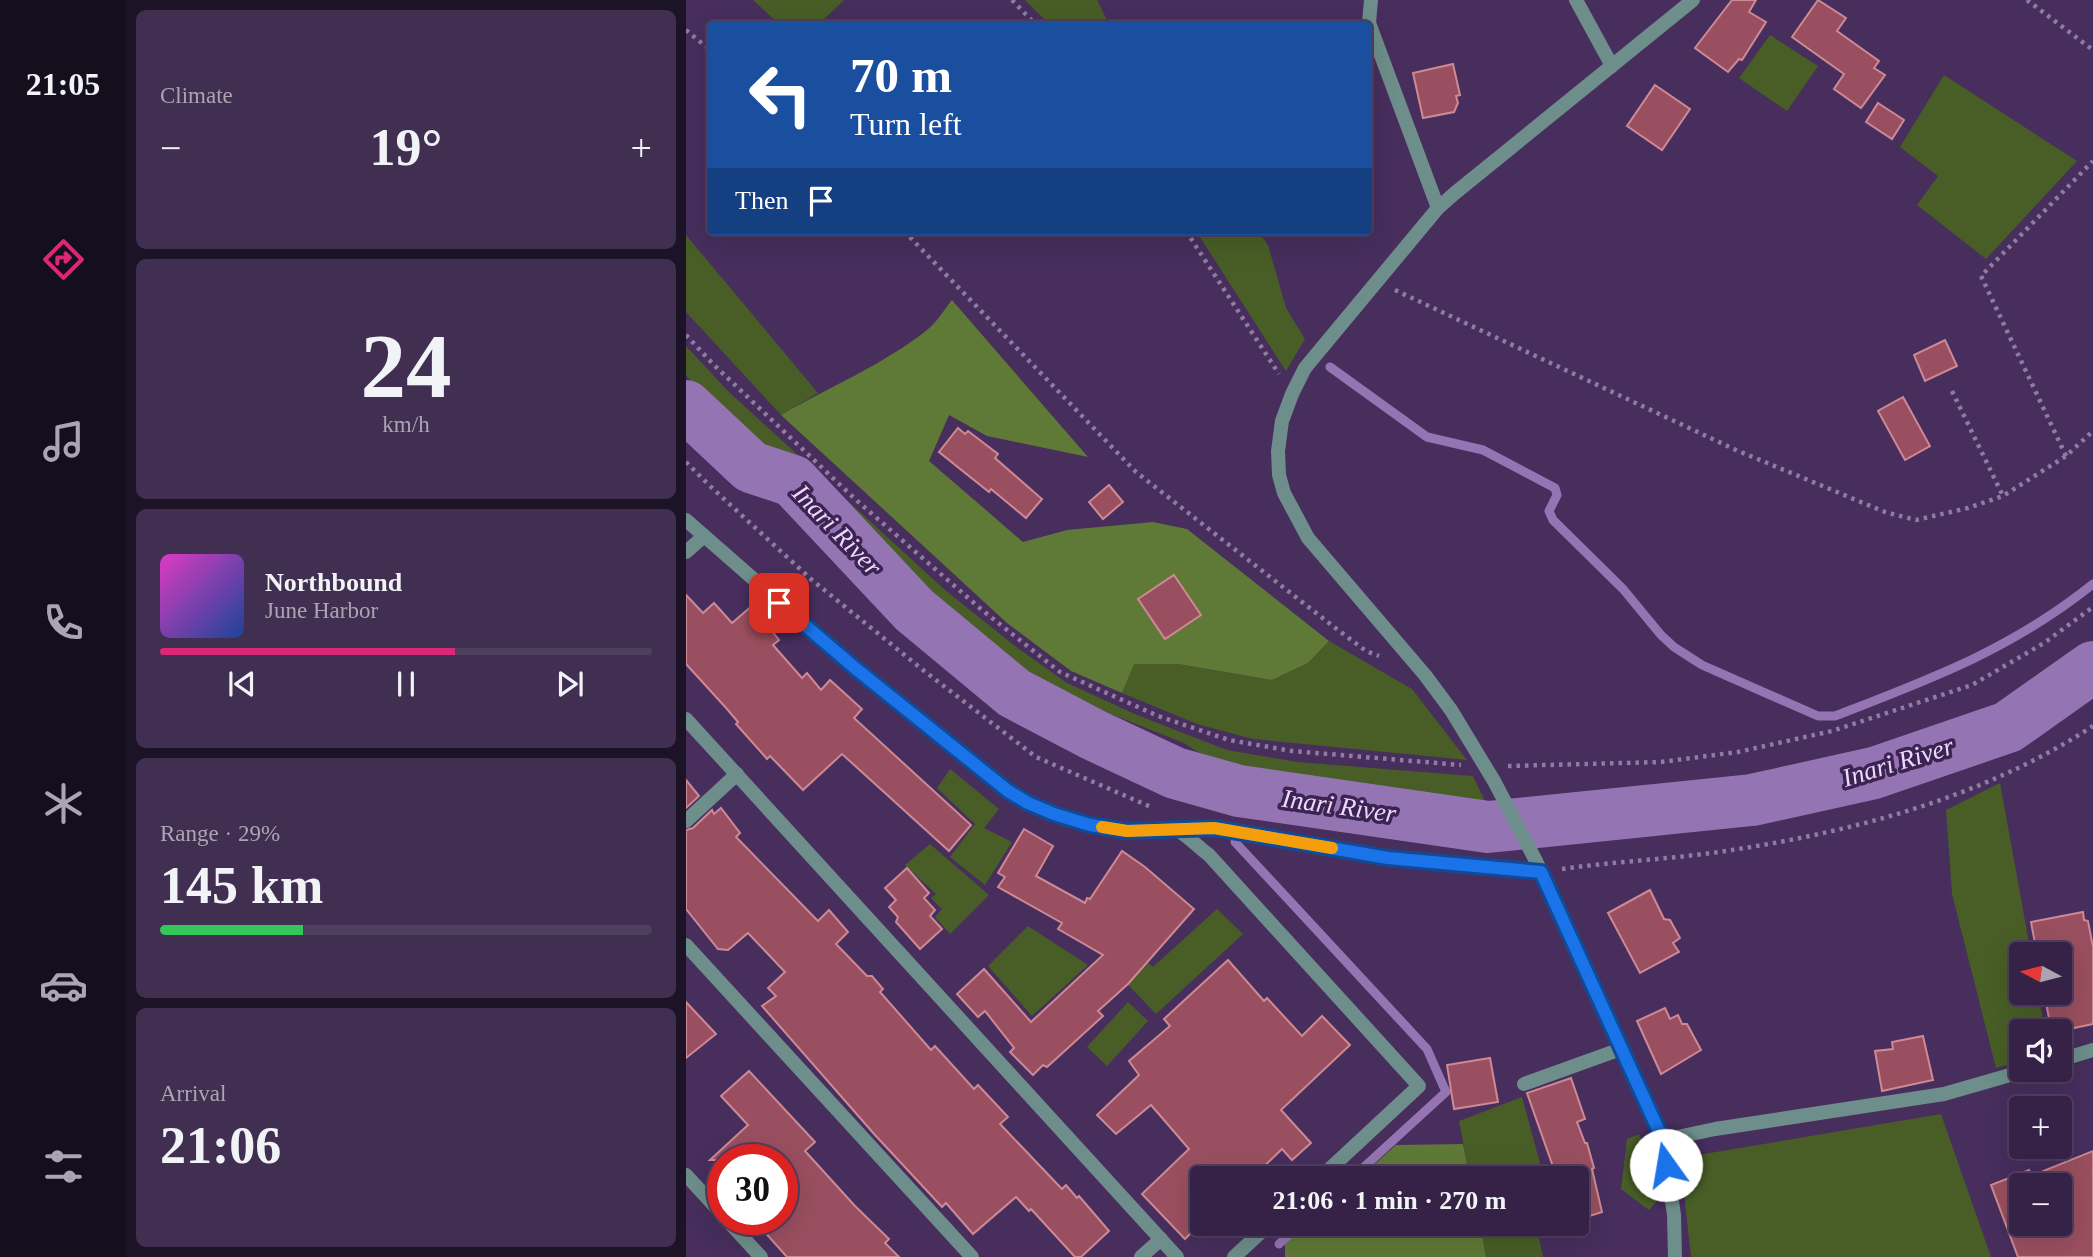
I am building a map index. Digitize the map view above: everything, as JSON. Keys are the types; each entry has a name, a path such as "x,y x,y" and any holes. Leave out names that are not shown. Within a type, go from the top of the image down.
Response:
{"street":[{"path":"1369,21 1371,0"},
{"path":"1576,0 1612,65"},
{"path":"1675,1257 1674,1215 1663,1140 1538,867 1494,781 1451,710 1425,675 1308,538 1284,493 1279,475 1278,452 1282,421 1305,368 1438,208 1693,0"},
{"path":"1372,31 1438,208"},
{"path":"686,520 855,668 1008,791 1054,814 1090,825 1127,831 1177,830 1209,855 1419,1086 1333,1166"},
{"path":"686,552 703,537"},
{"path":"686,719 1177,1257"},
{"path":"686,821 737,774"},
{"path":"686,944 972,1257"},
{"path":"1524,1084 1621,1049"},
{"path":"2072,1056 2093,1050"},
{"path":"1663,1140 1714,1129 1944,1094 2009,1075"},
{"path":"686,1175 707,1198"},
{"path":"741,1235 761,1257"},
{"path":"1234,1257 1257,1236"},
{"path":"1141,1257 1161,1239"}],"lane":[{"path":"1177,830 1214,828 1388,858 1538,867"}],"path":[{"path":"1012,0 1032,21"},
{"path":"2027,0 2093,50"},
{"path":"686,30 707,48"},
{"path":"2067,456 1981,276 2093,161"},
{"path":"908,235 1136,471 1366,651 1390,660"},
{"path":"1189,235 1292,394"},
{"path":"1379,282 1736,450 1885,512 1916,520 1968,508 2003,496 2067,456 2093,431"},
{"path":"686,335 855,499 982,610 1060,672 1158,716 1228,740 1292,751 1486,767 1661,762 1738,752 1832,731 1972,685 2045,643 2093,607"},
{"path":"1952,391 2003,496"},
{"path":"686,462 812,580 1036,757 1150,806 1177,830"},
{"path":"1538,867 1730,851 1836,830 1945,798 1998,777 2093,726"}],"green space":[{"path":"753,0 844,0 822,21 776,21"},
{"path":"1025,0 1097,0 1108,21 1046,21"},
{"path":"1770,35 1818,66 1787,111 1739,78"},
{"path":"1944,75 2077,161 1986,259 1917,205 1938,176 1900,147"},
{"path":"686,235 818,393 781,415 686,312"},
{"path":"1199,235 1261,235 1268,245 1286,308 1305,339 1286,371"},
{"path":"952,300 1088,457 987,436 949,415 929,461 1023,542 1067,530 1153,522 1187,529 1329,641 1308,663 1272,680 1178,664 1134,664 1122,693 1071,671 1007,623 781,415 910,343 931,327"},
{"path":"686,346 729,392 945,590 1067,683 1137,715 1227,750 1297,762 1473,776 1494,820 1487,822 1233,775 1184,743 1073,699 1020,667 941,600 809,478 720,418 686,375"},
{"path":"1329,641 1412,689 1467,760 1253,739 1197,724 1122,693 1133,664 1178,664 1272,680 1308,663"},
{"path":"950,769 999,809 984,828 1012,842 985,885 950,857 975,824 937,788"},
{"path":"2000,783 2029,942 2009,942 2009,1005 2040,1005 2043,1019 2009,1019 2009,1064 1996,1068 1952,894 1946,810"},
{"path":"930,844 989,895 950,934 935,917 942,909 931,898 936,894 905,865"},
{"path":"1217,909 1243,934 1156,1014 1112,968 1131,947 1153,967"},
{"path":"1028,926 1088,965 1032,1016 988,966"},
{"path":"1128,1002 1148,1021 1107,1066 1087,1047"},
{"path":"1522,1097 1541,1166 1468,1166 1459,1121"},
{"path":"1941,1114 1991,1257 1691,1257 1680,1158"},
{"path":"1639,1134 1649,1155 1657,1201 1649,1210 1621,1189 1627,1139"},
{"path":"1463,1144 1468,1166 1372,1166 1396,1145"},
{"path":"1294,1236 1482,1236 1486,1257 1285,1257 1285,1244"},
{"path":"1482,1236 1539,1236 1543,1257 1486,1257"}],"building":[{"path":"1732,0 1756,0 1749,12 1766,22 1742,60 1739,59 1728,72 1695,48"},
{"path":"1818,0 1846,18 1837,31 1879,61 1874,68 1885,75 1861,108 1834,89 1844,74 1792,37"},
{"path":"1453,64 1460,95 1456,96 1458,103 1454,112 1423,118 1413,73"},
{"path":"1655,85 1690,109 1662,150 1627,126"},
{"path":"1878,103 1904,120 1892,139 1866,122"},
{"path":"1945,340 1957,366 1925,381 1914,355"},
{"path":"1903,397 1930,446 1905,460 1878,411"},
{"path":"958,428 965,434 968,431 998,454 995,458 1042,499 1026,518 939,452"},
{"path":"1109,485 1123,502 1103,519 1089,502"},
{"path":"1174,575 1201,615 1165,639 1138,599"},
{"path":"686,595 703,613 714,603 732,623 754,604 768,617 765,622 779,640 773,645 802,678 807,673 821,690 830,680 862,709 854,718 971,825 949,851 842,754 803,790 770,756 767,759 686,664"},
{"path":"686,780 699,796 686,808"},
{"path":"721,808 740,833 736,837 818,921 829,910 848,932 836,944 867,976 872,976 883,989 880,992 931,1050 935,1046 974,1089 978,1085 1008,1117 1000,1124 1062,1189 1066,1185 1077,1198 1079,1196 1109,1231 1081,1257 1075,1257 1031,1209 1029,1211 1016,1197 973,1234 946,1203 942,1207 875,1135 762,1006 776,996 768,988 785,972 748,933 728,950 718,949 686,909 686,830 693,828 712,810 714,814"},
{"path":"1024,829 1053,846 1036,876 1085,903 1122,851 1194,909 1128,984 1098,1011 1103,1016 1047,1067 1043,1065 1033,1075 1010,1052 1014,1048 985,1011 978,1017 957,994 984,969 1031,1022 1103,955 1058,929 1062,923 998,887 1005,877 998,873"},
{"path":"907,868 929,893 924,898 935,910 930,916 942,929 920,949 896,922 898,917 889,907 896,900 885,888"},
{"path":"1650,890 1664,919 1670,920 1680,938 1673,943 1679,952 1640,973 1608,913"},
{"path":"2083,912 2084,920 2088,921 2093,947 2093,1024 2072,1028 2072,1019 2049,1019 2046,1005 2072,1005 2072,942 2035,942 2031,922"},
{"path":"1228,960 1264,1001 1267,998 1302,1036 1322,1016 1350,1045 1281,1110 1311,1143 1292,1160 1282,1149 1264,1166 1190,1166 1190,1234 1185,1239 1142,1194 1189,1149 1151,1105 1116,1134 1097,1115 1139,1075 1129,1061 1170,1026 1164,1019"},
{"path":"686,1002 716,1034 686,1058"},
{"path":"1665,1008 1670,1019 1678,1015 1682,1024 1687,1024 1701,1050 1661,1074 1637,1021"},
{"path":"1923,1036 1933,1080 1882,1091 1875,1051 1893,1049 1892,1042"},
{"path":"1490,1058 1498,1102 1454,1109 1447,1065"},
{"path":"749,1071 815,1142 805,1151 889,1239 885,1243 899,1257 787,1257 767,1235 798,1235 798,1144 727,1144 748,1125 721,1096"},
{"path":"1571,1078 1585,1119 1577,1122 1587,1143 1594,1168 1592,1169 1602,1212 1589,1216 1589,1166 1553,1166 1527,1093"},
{"path":"2093,1151 2093,1257 2018,1257 2010,1236 2072,1236 2072,1173 2038,1173"},
{"path":"2009,1178 2009,1233 1991,1185"}],"waterway":[{"path":"1330,367 1427,437 1483,450 1555,488 1557,495 1549,511 1553,520 1623,589 1674,647 1702,665 1818,716 1835,716 1970,660 2032,627 2093,584"},
{"name":"Inari River","path":"686,406 751,467 793,481 914,610 1014,693 1175,773 1239,791 1488,827 1752,800 1874,773 2008,727 2093,667"},
{"path":"1235,842 1427,1049 1446,1092 1365,1166"},
{"path":"1279,1244 1288,1236"}],"slow traffic":[{"path":"1102,827 1127,831 1214,828 1332,848"}],"route":[{"path":"779,603 1008,791 1054,814 1090,825 1127,831 1214,828 1388,858 1541,872 1663,1140 1666,1165"}]}
